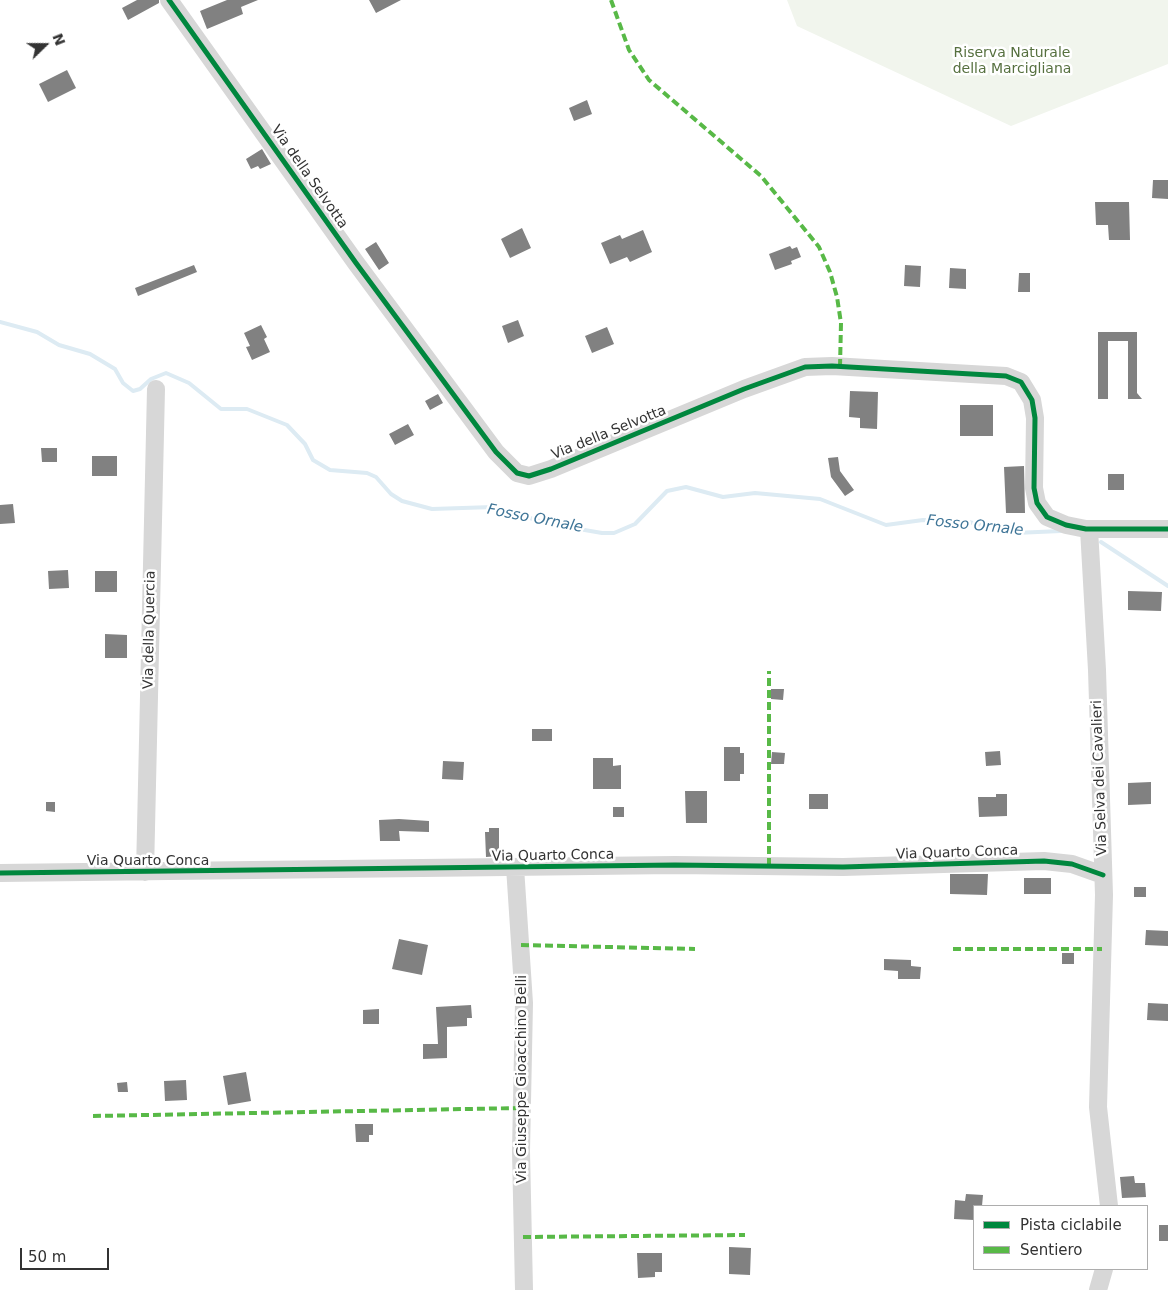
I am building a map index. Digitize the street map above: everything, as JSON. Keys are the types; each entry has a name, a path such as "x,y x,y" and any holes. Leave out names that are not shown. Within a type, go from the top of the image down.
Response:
{"street":[{"name":"Via della Selvotta","path":"169,0 347,251 496,452 517,473 532,476 744,390 805,368 832,366 1006,376 1021,382 1029,392 1033,404 1035,418 1034,488 1039,507 1047,517 1054,521 1089,529 1168,529"},
{"name":"Via della Quercia","path":"144,872 156,389"},
{"name":"Via Selva dei Cavalieri","path":"1089,529 1097,670 1103,875 1098,1107 1109,1205"},
{"name":"Via Quarto Conca","path":"0,873 675,865 843,867 1044,861 1072,864 1103,875"},
{"name":"Via Giuseppe Gioacchino Belli","path":"515,867 524,1003 521,1151 524,1290"},
{"path":"1098,1290 1104,1270"}],"green space":[{"name":"Riserva Naturale della Marcigliana","path":"787,0 1168,0 1168,64 1011,126 797,26"}],"building":[{"path":"137,0 159,0 159,3 128,20 122,8"},
{"path":"227,0 258,0 241,7 243,14 207,29 200,11"},
{"path":"369,0 401,0 376,13"},
{"path":"67,70 76,88 48,102 39,84"},
{"path":"587,100 592,114 574,121 569,108"},
{"path":"262,149 271,164 260,169 258,166 251,169 246,159"},
{"path":"1153,180 1168,180 1168,199 1152,198"},
{"path":"1095,202 1129,202 1130,240 1109,240 1108,225 1096,225"},
{"path":"522,228 531,248 510,258 501,239"},
{"path":"643,230 652,252 630,262 627,257 610,264 601,243 620,235 622,239"},
{"path":"376,242 389,263 379,270 365,249"},
{"path":"790,246 792,249 797,247 801,257 791,261 792,264 775,270 769,254"},
{"path":"194,265 197,272 138,296 135,288"},
{"path":"905,265 921,266 920,287 904,286"},
{"path":"950,268 966,269 966,289 949,288"},
{"path":"1019,273 1030,273 1030,292 1018,292"},
{"path":"518,320 524,336 508,343 502,326"},
{"path":"261,325 267,337 264,339 270,352 252,360 246,347 250,346 244,333"},
{"path":"607,327 614,344 592,353 585,336"},
{"path":"1098,332 1137,332 1137,393 1142,399 1128,399 1128,341 1108,341 1108,399 1098,399"},
{"path":"850,391 878,392 877,429 860,428 860,418 849,417"},
{"path":"438,394 443,403 430,410 425,401"},
{"path":"960,405 993,405 993,436 960,436"},
{"path":"408,424 414,435 395,445 389,434"},
{"path":"41,448 57,448 57,462 42,462"},
{"path":"92,456 117,456 117,476 92,476"},
{"path":"838,457 840,471 854,490 845,496 831,477 828,458"},
{"path":"1024,466 1025,513 1006,513 1004,467"},
{"path":"1108,474 1124,474 1124,490 1108,490"},
{"path":"13,504 15,523 0,524 0,505"},
{"path":"68,570 69,588 49,589 48,571"},
{"path":"95,571 117,571 117,592 95,592"},
{"path":"1128,591 1162,592 1161,611 1128,610"},
{"path":"105,634 127,635 127,658 105,658"},
{"path":"771,689 784,689 783,700 771,699"},
{"path":"532,729 552,729 552,741 532,741"},
{"path":"724,747 740,747 740,753 744,753 744,774 740,774 740,781 724,781"},
{"path":"1000,751 1001,765 986,766 985,752"},
{"path":"772,752 785,753 784,764 771,764"},
{"path":"593,758 613,758 613,766 621,765 621,789 593,789"},
{"path":"443,761 464,762 463,780 442,779"},
{"path":"1151,782 1151,804 1128,805 1128,783"},
{"path":"685,791 707,791 707,823 686,823"},
{"path":"809,794 828,794 828,809 809,809"},
{"path":"996,794 1007,794 1007,816 979,817 978,797 996,797"},
{"path":"46,802 55,802 55,812 46,811"},
{"path":"613,807 624,807 624,817 613,817"},
{"path":"379,820 429,821 429,832 399,831 400,841 380,841"},
{"path":"489,828 499,828 499,856 486,857 485,832 489,832"},
{"path":"950,874 988,874 987,895 950,894"},
{"path":"1024,878 1051,878 1051,894 1024,894"},
{"path":"1134,887 1146,887 1146,897 1134,897"},
{"path":"1146,930 1168,931 1168,946 1145,945"},
{"path":"399,939 428,945 422,975 392,969"},
{"path":"1062,953 1074,953 1074,964 1062,964"},
{"path":"884,959 911,960 911,966 921,967 920,979 898,979 898,971 884,970"},
{"path":"1148,1003 1168,1004 1168,1021 1147,1020"},
{"path":"471,1005 472,1018 467,1018 467,1026 447,1027 447,1058 423,1059 423,1044 438,1044 436,1007"},
{"path":"379,1009 379,1024 363,1024 363,1010"},
{"path":"246,1072 251,1101 228,1105 223,1076"},
{"path":"186,1080 187,1100 165,1101 164,1081"},
{"path":"127,1082 128,1092 118,1092 117,1083"},
{"path":"355,1124 373,1124 373,1135 369,1135 369,1142 356,1142"},
{"path":"1134,1176 1135,1183 1145,1183 1146,1197 1122,1198 1120,1177"},
{"path":"966,1194 983,1195 982,1205 973,1205 973,1220 954,1219 955,1200 965,1201"},
{"path":"1159,1225 1168,1225 1168,1241 1159,1241"},
{"path":"729,1247 751,1248 750,1275 729,1274"},
{"path":"637,1253 662,1253 662,1272 655,1272 655,1277 638,1278"}],"waterway":[{"name":"Fosso Ornale","path":"0,322 37,332 59,345 90,354 115,369 123,383 133,391 140,389 151,379 166,373 189,383 221,409 247,409 287,425 305,444 313,460 330,470 367,473 376,477 391,494 402,501 432,509 493,507 550,524 602,533 614,533 635,524 667,491 686,487 723,497 755,493 820,499 886,525 923,520 969,522 1015,533 1061,531"},
{"name":"Fosso Ornale","path":"1101,542 1168,586"}],"marked path":[{"path":"611,0 629,50 649,80 761,176 819,247 830,272 837,297 841,323 840,367"},
{"path":"769,671 769,866"},
{"path":"521,945 695,949"},
{"path":"953,949 1102,949"},
{"path":"93,1116 521,1108"},
{"path":"523,1237 745,1235"}],"cycle path":[{"path":"169,0 356,263 496,452 517,473 529,476 551,469 744,389 805,367 832,366 1006,376 1021,382 1032,400 1035,418 1034,488 1037,503 1047,517 1066,525 1086,529 1168,529"},
{"path":"0,873 675,865 843,867 1044,861 1072,864 1103,875"}]}
